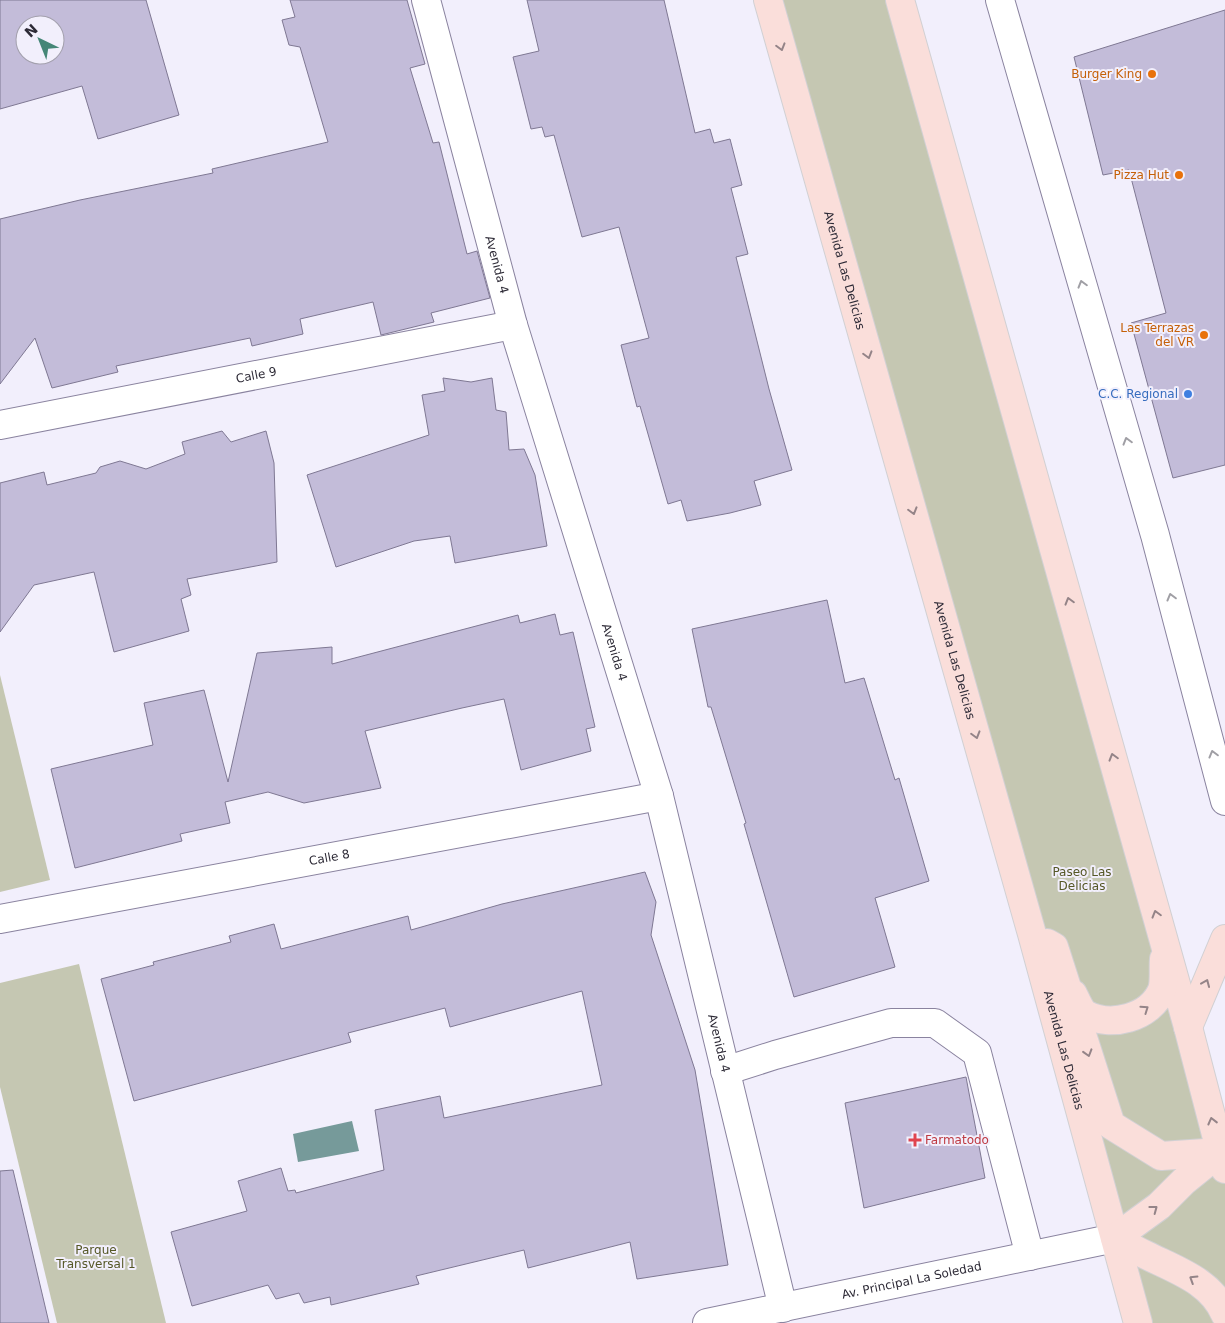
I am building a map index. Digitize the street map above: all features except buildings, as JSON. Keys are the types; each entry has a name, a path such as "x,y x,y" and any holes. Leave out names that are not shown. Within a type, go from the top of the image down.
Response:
{"main road":[{"name":"Avenida Las Delicias","path":"768,0 1032,934 1138,1323"},
{"path":"900,0 1223,1156"},
{"path":"1032,934 1054,947 1111,1125 1161,1156 1223,1156"},
{"path":"1188,1026 1225,939"},
{"path":"1066,982 1083,1013 1098,1019 1119,1021 1135,1016 1152,1005 1162,989 1165,944"},
{"path":"1223,1156 1184,1180 1160,1206 1115,1238 1204,1286 1220,1303 1225,1314"}],"street":[{"name":"Avenida 4","path":"426,0 513,325 659,796 782,1308"},
{"path":"1000,0 1154,535 1225,801"},
{"name":"Calle 9","path":"0,424 513,325"},
{"name":"Calle 8","path":"0,919 659,796"},
{"path":"725,1071 775,1054 891,1023 935,1023 977,1053 1030,1256"},
{"name":"Av. Principal La Soledad","path":"708,1323 1115,1238"}],"green space":[{"name":"Paseo Las Delicias","path":"771,0 896,0 1225,1169 1225,1323 1138,1323 1032,934"},
{"path":"0,675 50,880 0,892"},
{"name":"Parque Transversal 1","path":"79,964 166,1323 57,1323 0,1087 0,983"}],"shaded area":[{"path":"352,1121 359,1151 298,1162 293,1134"}],"place":[{"name":"Burger King","path":"1152,74"},
{"name":"Pizza Hut","path":"1179,175"},
{"name":"Las Terrazas del VR","path":"1204,335"},
{"name":"C.C. Regional","path":"1188,394"},
{"name":"Farmatodo","path":"915,1140"}]}
